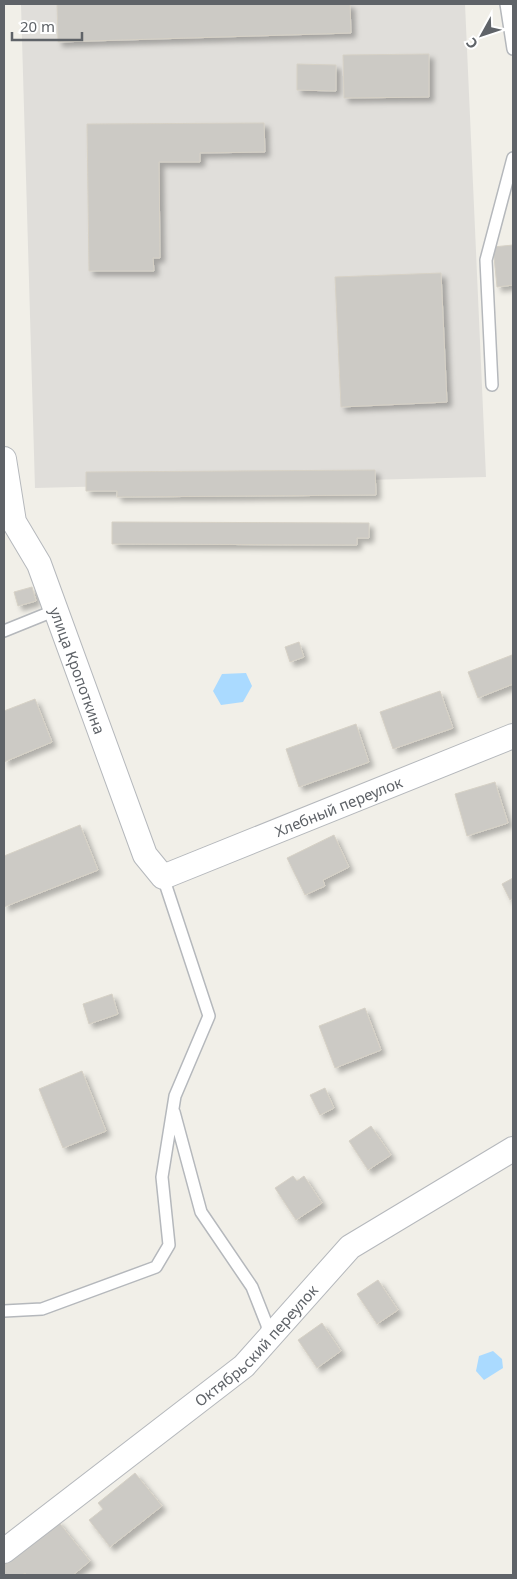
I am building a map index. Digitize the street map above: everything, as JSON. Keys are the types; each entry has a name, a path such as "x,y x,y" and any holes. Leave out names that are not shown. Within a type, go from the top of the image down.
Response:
{"street":[{"name":"улица Кропоткина","path":"4,459 14,522 39,564 145,855 163,877"},
{"name":"Хлебный переулок","path":"163,877 513,736"},
{"name":"Октябрьский переулок","path":"4,1551 244,1366 350,1247 513,1149"}],"lane":[{"path":"506,4 513,49"},
{"path":"492,385 486,260 513,158"},
{"path":"4,631 56,610"},
{"path":"4,1311 42,1309 156,1267 169,1244 162,1177 175,1096 209,1016 163,877"},
{"path":"173,1109 201,1212 252,1287 268,1325 269,1340"}],"shaded area":[{"path":"21,4 465,4 486,477 35,488"}],"water":[{"path":"246,673 252,686 243,702 221,705 213,691 222,674"},
{"path":"493,1351 502,1359 503,1368 484,1380 476,1371 479,1356"}],"building":[{"path":"57,4 350,4 351,33 58,42"},
{"path":"429,54 429,97 344,98 343,55"},
{"path":"297,64 336,65 336,91 297,90"},
{"path":"264,123 265,152 200,153 200,162 159,162 160,258 153,258 154,271 89,271 87,124"},
{"path":"513,245 513,285 497,287 493,247"},
{"path":"441,273 447,402 341,407 335,277"},
{"path":"375,470 376,495 117,497 117,491 86,491 86,472"},
{"path":"112,522 369,523 369,538 357,538 357,545 112,544"},
{"path":"32,587 36,601 18,606 14,592"},
{"path":"299,642 304,657 290,662 285,647"},
{"path":"512,655 513,684 478,698 468,672"},
{"path":"440,691 453,728 393,749 380,712"},
{"path":"35,699 52,742 4,762 4,711"},
{"path":"356,724 369,762 299,787 286,749"},
{"path":"495,782 508,823 467,836 455,794"},
{"path":"80,825 98,870 4,907 4,856"},
{"path":"334,835 349,867 323,880 325,886 305,895 287,858"},
{"path":"513,878 513,898 510,900 502,884"},
{"path":"112,994 118,1014 89,1024 83,1004"},
{"path":"365,1008 381,1050 335,1068 319,1026"},
{"path":"82,1071 106,1131 63,1148 39,1089"},
{"path":"325,1088 334,1108 320,1115 310,1095"},
{"path":"371,1126 391,1155 368,1170 349,1141"},
{"path":"293,1176 297,1181 304,1176 322,1203 296,1220 275,1188"},
{"path":"378,1280 398,1310 377,1324 357,1294"},
{"path":"322,1323 341,1351 317,1368 298,1340"},
{"path":"135,1473 162,1506 110,1547 89,1520 103,1509 98,1503"},
{"path":"57,1520 90,1561 73,1575 27,1575 25,1573 22,1575 4,1575 4,1564"}]}
